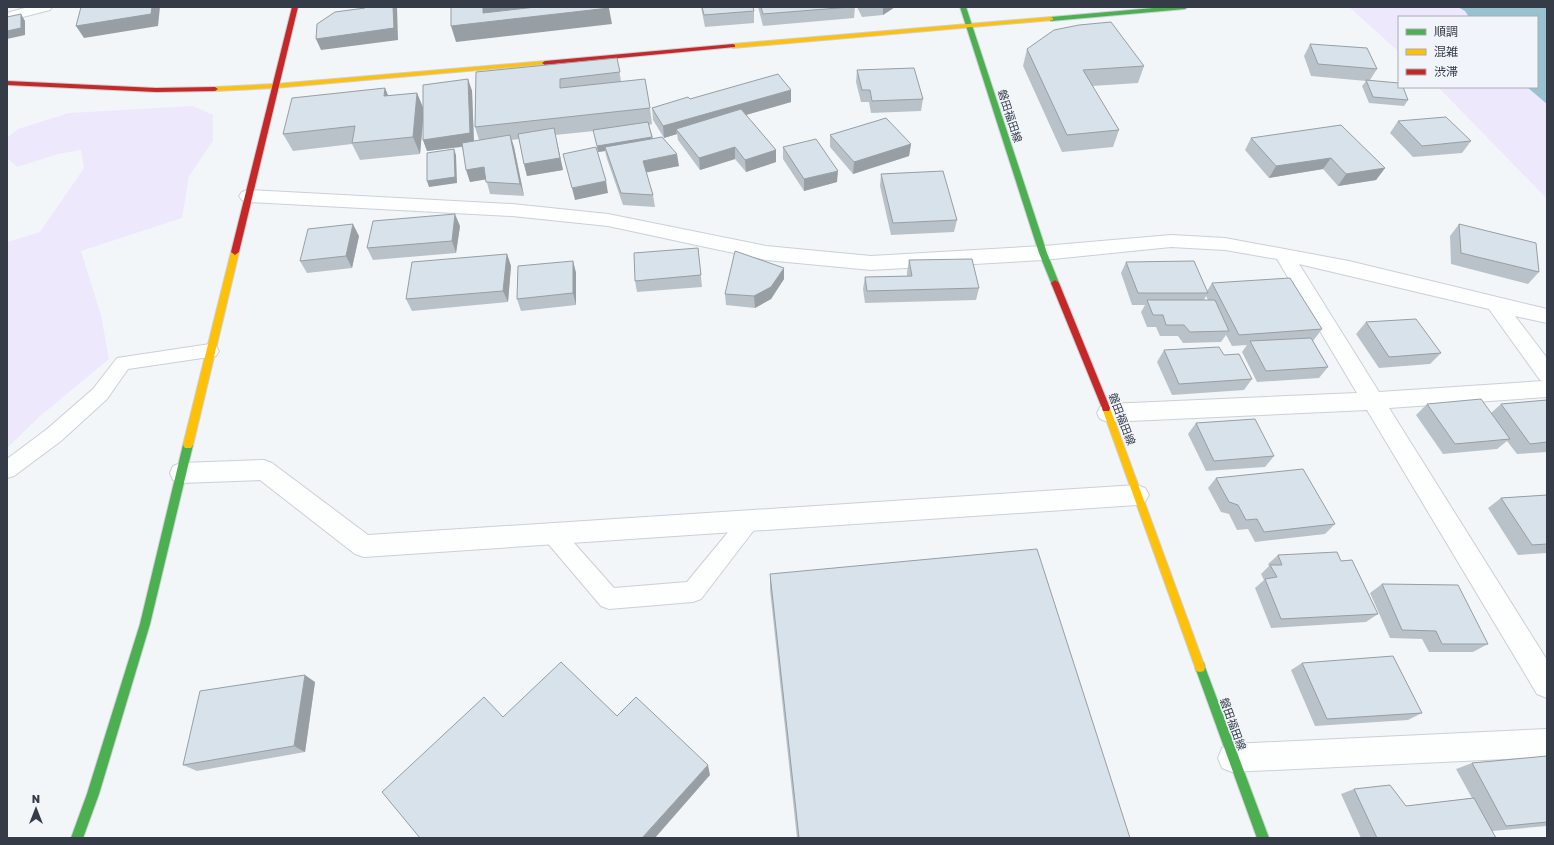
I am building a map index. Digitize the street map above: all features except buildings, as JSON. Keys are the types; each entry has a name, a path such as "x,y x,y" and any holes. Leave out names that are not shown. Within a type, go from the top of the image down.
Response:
{"street":[{"path":"7,17 45,7"},
{"path":"77,838 93,794 145,624 210,351 295,7"},
{"name":"磐田福田線","path":"963,7 1043,253 1108,413 1232,758 1263,838"},
{"path":"7,83 50,83 156,90 199,90 275,86 1185,7"},
{"path":"248,196 512,210 608,220 766,253 872,263 1043,253 1171,241 1225,244 1282,254 1495,302 1547,316"},
{"path":"1282,254 1547,685"},
{"path":"1495,302 1547,374"},
{"path":"1108,413 1373,402 1547,389"},
{"path":"181,473 264,470 364,546 1137,495"},
{"path":"1232,758 1547,743"}],"lane":[{"path":"7,470 54,435 100,394 123,363 210,351"},
{"path":"552,533 609,599 693,592 750,520"}],"shaded area":[{"path":"1349,7 1547,7 1547,199 1439,88 1538,88 1538,16 1398,16 1398,51"},
{"path":"193,106 213,115 213,141 189,176 182,218 81,251 101,315 109,359 39,417 7,448 7,242 40,232 84,168 81,150 58,154 17,167 7,158 7,138 18,129 69,113"}],"water":[{"path":"1458,7 1547,7 1547,104 1528,88 1538,88 1538,16 1468,16 1465,11"}],"traffic: fast":[{"path":"963,7 1043,253 1055,283"},
{"path":"1051,19 1185,7"},
{"path":"77,838 93,794 145,624 188,445"},
{"path":"1200,667 1263,838"}],"traffic: slow":[{"path":"733,46 1051,19"},
{"path":"215,89 275,86 545,63"},
{"path":"188,445 235,252"},
{"path":"1106,408 1200,667"}],"traffic: jam":[{"path":"235,252 295,7"},
{"path":"545,63 733,46"},
{"path":"7,83 156,90 215,89"},
{"path":"1055,283 1106,408"}]}
